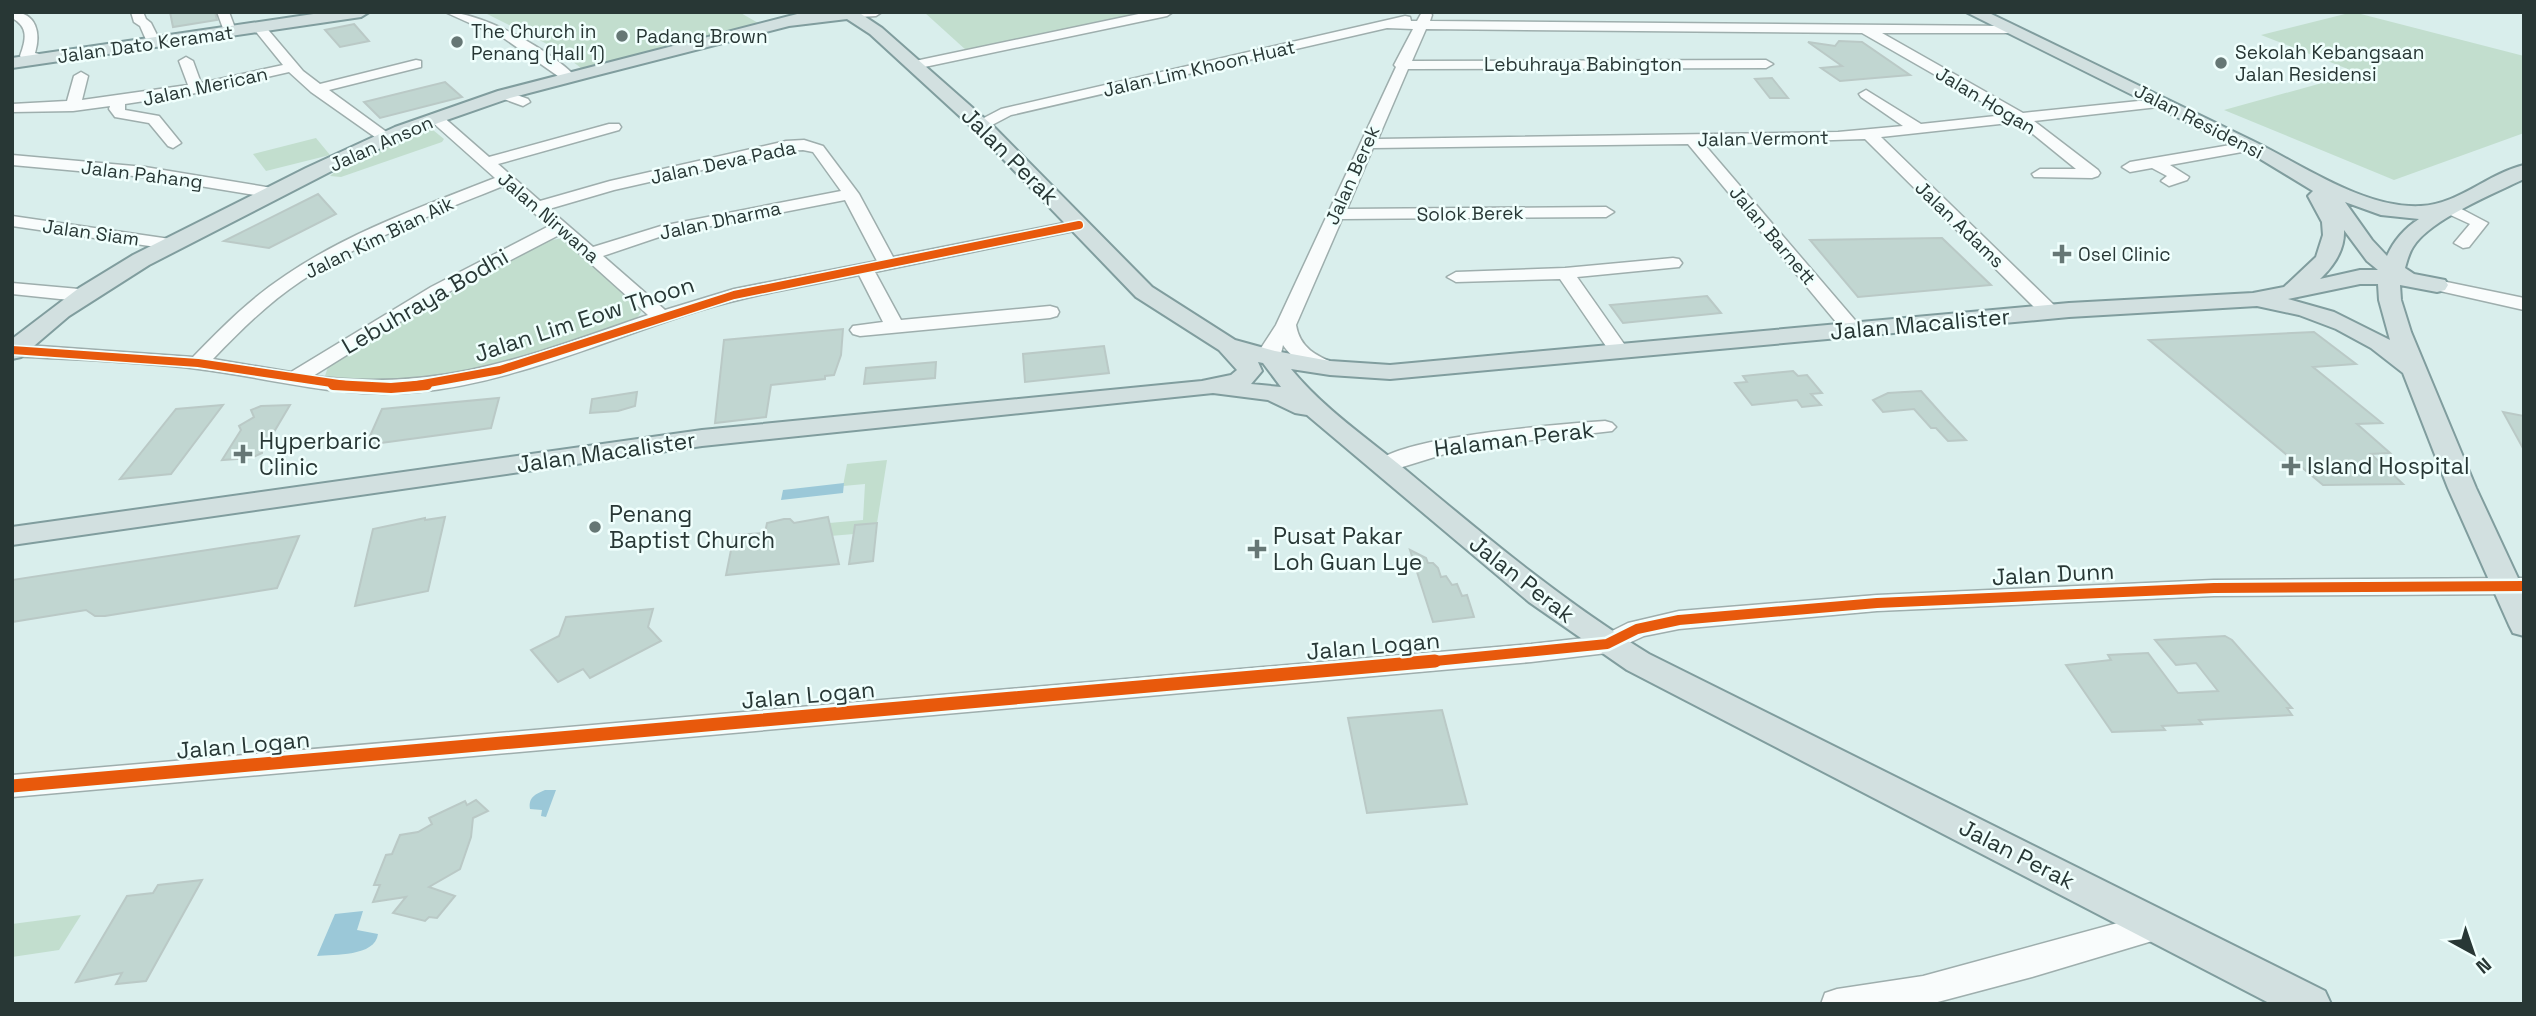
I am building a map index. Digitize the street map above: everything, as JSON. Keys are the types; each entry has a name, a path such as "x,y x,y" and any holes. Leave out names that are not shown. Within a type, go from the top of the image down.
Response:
{"main road":[{"name":"Jalan Dato Keramat","path":"142,42 226,20 342,12"},
{"name":"Jalan Dato Keramat","path":"23,59 361,12"},
{"path":"790,22 821,12"},
{"name":"Jalan Residensi","path":"1974,12 2280,162 2309,179 2333,198 2351,222 2367,251 2391,282"},
{"name":"Jalan Perak","path":"790,22 850,14 869,17 915,65 985,129 1144,292 1227,345 1272,358 1291,385 1335,426 1569,617 1607,644 2311,1004"},
{"name":"Jalan Anson","path":"13,351 79,295 170,244 272,193 436,118 515,99 570,78 790,22"},
{"path":"2280,162 2348,195 2392,212 2418,214 2449,208"},
{"path":"2264,298 2307,280 2325,264 2332,246 2333,232 2329,212 2321,199 2280,162"},
{"path":"2524,171 2449,208 2416,230 2401,248 2391,282 2399,332 2462,488 2515,586 2524,625"},
{"path":"2401,248 2407,264 2414,272 2437,285"},
{"name":"Jalan Macalister","path":"1272,358 1330,368 1391,373 2050,312 2264,298 2339,279 2391,282"},
{"path":"2391,282 2401,289 2417,285 2437,285"},
{"path":"2264,298 2354,327 2386,346 2414,370"},
{"path":"1202,388 1238,381 1250,371 1247,363 1227,345"},
{"path":"1383,466 1379,457 1321,405 1323,396 1332,386 1348,380 1391,373"},
{"path":"1202,388 1273,393 1287,397 1335,426"},
{"name":"Jalan Macalister","path":"12,537 702,438 1202,388"}],"street":[{"path":"451,12 510,36 570,78"},
{"path":"915,65 1167,12"},
{"path":"12,14 23,18 32,29 33,43 23,59"},
{"path":"138,17 136,25 142,42"},
{"name":"Jalan Lim Khoon Huat","path":"985,129 985,123 989,119 1006,112 1389,18 2010,30"},
{"name":"Jalan Berek","path":"1272,358 1271,348 1286,325 1419,19"},
{"path":"259,28 292,68 316,89 387,139"},
{"name":"Jalan Hogan","path":"1864,29 2023,119 2092,173 2040,174"},
{"path":"186,61 196,89"},
{"path":"316,89 416,64"},
{"name":"Lebuhraya Babington","path":"1401,65 1766,64"},
{"name":"Jalan Merican","path":"12,108 73,107 118,102 196,89 292,68"},
{"path":"73,107 81,76"},
{"path":"1866,94 1920,130"},
{"name":"Jalan Merican","path":"118,102 116,109 120,114 153,118 171,141"},
{"name":"Jalan Vermont","path":"1366,144 1870,135 2158,103"},
{"name":"Jalan Lim Khoon Huat","path":"966,112 1006,112"},
{"name":"Jalan Nirwana","path":"436,118 661,316"},
{"path":"487,162 614,127"},
{"name":"Jalan Adams","path":"1870,135 2050,312"},
{"name":"Jalan Barnett","path":"1693,140 1853,330"},
{"name":"Jalan Deva Pada","path":"538,207 610,186 796,144 818,149 851,194 865,225 888,264"},
{"path":"2130,167 2248,147"},
{"name":"Jalan Pahang","path":"12,160 145,172 272,193"},
{"path":"2154,163 2181,177 2168,181"},
{"name":"Jalan Kim Bian Aik","path":"198,363 246,316 314,265 398,225 506,179"},
{"name":"Jalan Dharma","path":"591,254 673,228 851,194"},
{"path":"2449,208 2480,223 2463,243"},
{"name":"Solok Berek","path":"1335,214 1606,212"},
{"name":"Jalan Siam","path":"12,222 170,244"},
{"name":"Jalan Lim Eow Thoon","path":"13,351 198,363 292,380 369,389 466,379 538,361 661,316 734,295 1079,225"},
{"name":"Lebuhraya Bodhi","path":"292,380 437,291 561,227"},
{"path":"1456,277 1673,263"},
{"path":"864,268 894,325"},
{"path":"1565,272 1619,351"},
{"path":"2437,285 2524,304"},
{"path":"12,288 79,295"},
{"path":"860,330 1050,312"},
{"path":"1286,325 1287,339 1293,348 1330,368"},
{"name":"Halaman Perak","path":"1383,466 1412,453 1456,441 1605,427"},
{"name":"Jalan Dunn","path":"1607,644 1637,629 1679,620 1877,603 2214,588 2515,586"},
{"name":"Jalan Logan","path":"1531,653 1548,649 1561,640 1569,617"},
{"name":"Jalan Logan","path":"12,786 1531,653 1607,644"},
{"path":"1837,1004 1923,991 2158,926"}],"green space":[{"name":"Padang Brown","path":"483,12 739,12 760,24 581,68 555,48"},
{"path":"924,12 1158,12 967,51"},
{"path":"2353,12 2524,56 2524,133 2394,180 2224,110 2358,73 2261,35"},
{"path":"433,130 444,139 442,142 341,177 330,176 380,148"},
{"path":"316,138 330,155 266,171 253,154"},
{"path":"564,238 640,307 641,312 637,318 513,365 386,384 325,376 328,367 510,258 531,247"},
{"path":"887,460 877,523 855,525 854,534 830,536 829,523 863,520 865,484 843,486 847,464"},
{"path":"81,915 59,950 12,957 12,924"}],"water":[{"path":"844,483 843,493 781,500 783,490"},
{"path":"545,790 556,790 546,817 541,816 542,810 530,809 533,796"},
{"path":"363,911 357,930 378,934 370,947 353,953 317,956 335,914"}],"building":[{"path":"170,12 215,12 217,20 173,27"},
{"path":"354,24 369,41 340,47 325,30"},
{"path":"1839,41 1862,42 1910,75 1840,81 1821,68 1842,66 1808,42 1835,46"},
{"path":"1772,78 1788,98 1770,98 1755,79"},
{"path":"445,82 462,97 380,118 364,102"},
{"path":"318,194 336,214 269,248 224,241"},
{"path":"1942,238 1991,285 1858,297 1810,240"},
{"path":"1707,296 1721,313 1623,323 1610,305"},
{"path":"843,329 841,355 834,375 825,376 825,379 771,385 766,417 715,423 724,340"},
{"path":"2314,332 2356,364 2313,367 2382,423 2357,424 2390,453 2371,454 2403,484 2323,485 2149,340"},
{"path":"1104,346 1109,373 1025,382 1023,354"},
{"path":"936,362 935,378 864,384 866,368"},
{"path":"1793,371 1798,376 1807,375 1822,393 1811,394 1821,405 1802,407 1797,400 1752,405 1735,383 1747,382 1743,376"},
{"path":"1921,391 1966,440 1948,441 1936,428 1931,428 1914,409 1883,412 1873,400 1888,393"},
{"path":"637,392 635,406 618,411 590,413 592,399"},
{"path":"499,398 491,428 366,445 382,409"},
{"path":"223,405 171,474 120,479 176,409"},
{"path":"290,405 271,437 263,444 262,453 251,458 222,460 241,430 239,426 254,417 251,410 261,406"},
{"path":"2503,412 2524,416 2524,450"},
{"path":"445,517 428,591 355,606 373,529 425,518"},
{"path":"828,517 839,564 726,575 734,535 765,533 767,523 784,519 790,519 794,523"},
{"path":"877,523 873,561 849,564 855,525"},
{"path":"299,536 277,588 105,616 95,616 86,610 12,622 12,580"},
{"path":"1410,550 1426,558 1428,563 1433,563 1441,577 1446,576 1452,585 1457,584 1462,596 1467,595 1474,617 1433,622"},
{"path":"653,609 648,627 661,641 590,678 583,669 558,682 531,650 559,636 566,617"},
{"path":"2225,636 2232,640 2292,708 2287,708 2292,715 2199,720 2202,724 2162,726 2165,730 2112,732 2066,665 2111,660 2108,655 2148,653 2178,693 2218,691 2196,663 2176,665 2155,640"},
{"path":"1442,710 1467,804 1367,813 1348,718"},
{"path":"476,800 488,811 473,818 471,837 460,869 429,887 455,896 437,918 429,917 425,921 393,913 406,897 373,902 380,885 374,885 386,855 392,854 400,835 418,832 432,824 429,818 465,801 467,805"},
{"path":"202,880 146,981 116,984 122,973 76,982 127,896 153,893 158,885"}],"cycle path":[{"path":"12,350 198,363 335,385 391,388 419,386 460,379 539,359 734,295 1079,225"},
{"path":"12,786 1531,653 1607,644 1637,629 1679,620 1877,603 2214,588 2524,586"}],"place":[{"name":"Padang Brown","path":"622,36"},
{"name":"The Church in Penang (Hall 1)","path":"457,42"},
{"name":"Sekolah Kebangsaan Jalan Residensi","path":"2221,63"},
{"name":"Osel Clinic","path":"2062,254"},
{"name":"Hyperbaric Clinic","path":"243,454"},
{"name":"Island Hospital","path":"2291,466"},
{"name":"Penang Baptist Church","path":"595,527"},
{"name":"Pusat Pakar Loh Guan Lye","path":"1257,549"}]}
